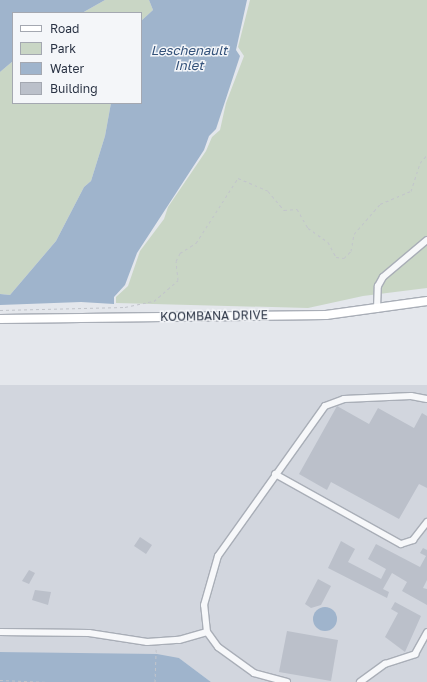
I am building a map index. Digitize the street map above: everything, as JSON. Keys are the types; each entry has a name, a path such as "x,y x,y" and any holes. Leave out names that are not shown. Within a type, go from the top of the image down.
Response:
{"main road":[{"name":"KOOMBANA DRIVE","path":"0,319 326,315 427,301"}],"street":[{"path":"377,309 377,289 383,277 427,240"},
{"path":"287,682 254,673 218,647 207,632 204,605 218,556 319,412 331,402 344,399 411,396 427,399"},
{"path":"276,474 401,544 413,540 427,522"},
{"path":"0,632 88,633 147,642 179,640 207,632"},
{"path":"360,682 385,664 415,654 427,632"}],"path":[{"path":"0,310 125,307 154,301 178,280 176,261 180,253 196,243 238,178 268,191 284,210 297,209 308,228 328,242 336,256 344,258 351,251 354,234 380,204 411,191 420,162 427,155"},
{"path":"155,682 156,649"},
{"path":"0,680 48,682"}],"shaded area":[{"path":"0,385 427,385 427,682 211,682 179,658 0,652"}],"green space":[{"path":"105,0 149,0 153,10 142,20 142,12 84,12"},
{"path":"250,0 427,0 427,288 363,296 308,308 116,303 116,297 128,286 140,251 164,219 168,207 206,151 212,137 220,130 226,103 244,56 238,47"},
{"path":"12,62 12,104 111,104 105,136 91,181 84,187 56,241 10,295 0,294 0,72"}],"water":[{"path":"0,0 105,0 84,12 12,12 12,62 0,72"},
{"name":"Leschenault Inlet","path":"149,0 247,0 236,50 240,56 216,129 209,136 204,150 137,253 125,285 114,297 114,304 81,302 0,305 0,294 10,295 56,241 84,187 91,181 105,136 111,104 142,104 142,20 153,10"},
{"path":"325,607 330,608 336,614 336,624 330,630 325,631 320,630 314,624 313,619 314,614 320,608"},
{"path":"0,652 157,654 179,658 211,682 0,682"}],"building":[{"path":"337,406 369,424 378,408 414,428 422,413 427,416 427,488 419,484 399,519 331,482 327,490 299,474"},
{"path":"140,537 152,545 146,554 134,546"},
{"path":"341,541 355,549 348,562 381,579 386,569 368,559 376,544 420,567 426,556 420,553 423,548 427,550 427,580 423,588 427,589 427,605 402,591 407,582 392,573 383,589 389,592 387,598 328,568"},
{"path":"29,570 35,573 29,584 22,581"},
{"path":"318,579 331,586 321,605 311,608 305,604"},
{"path":"35,590 51,592 48,605 32,600"},
{"path":"395,602 421,616 405,652 385,637 398,613 391,609"},
{"path":"287,631 338,640 331,681 279,672"}]}
